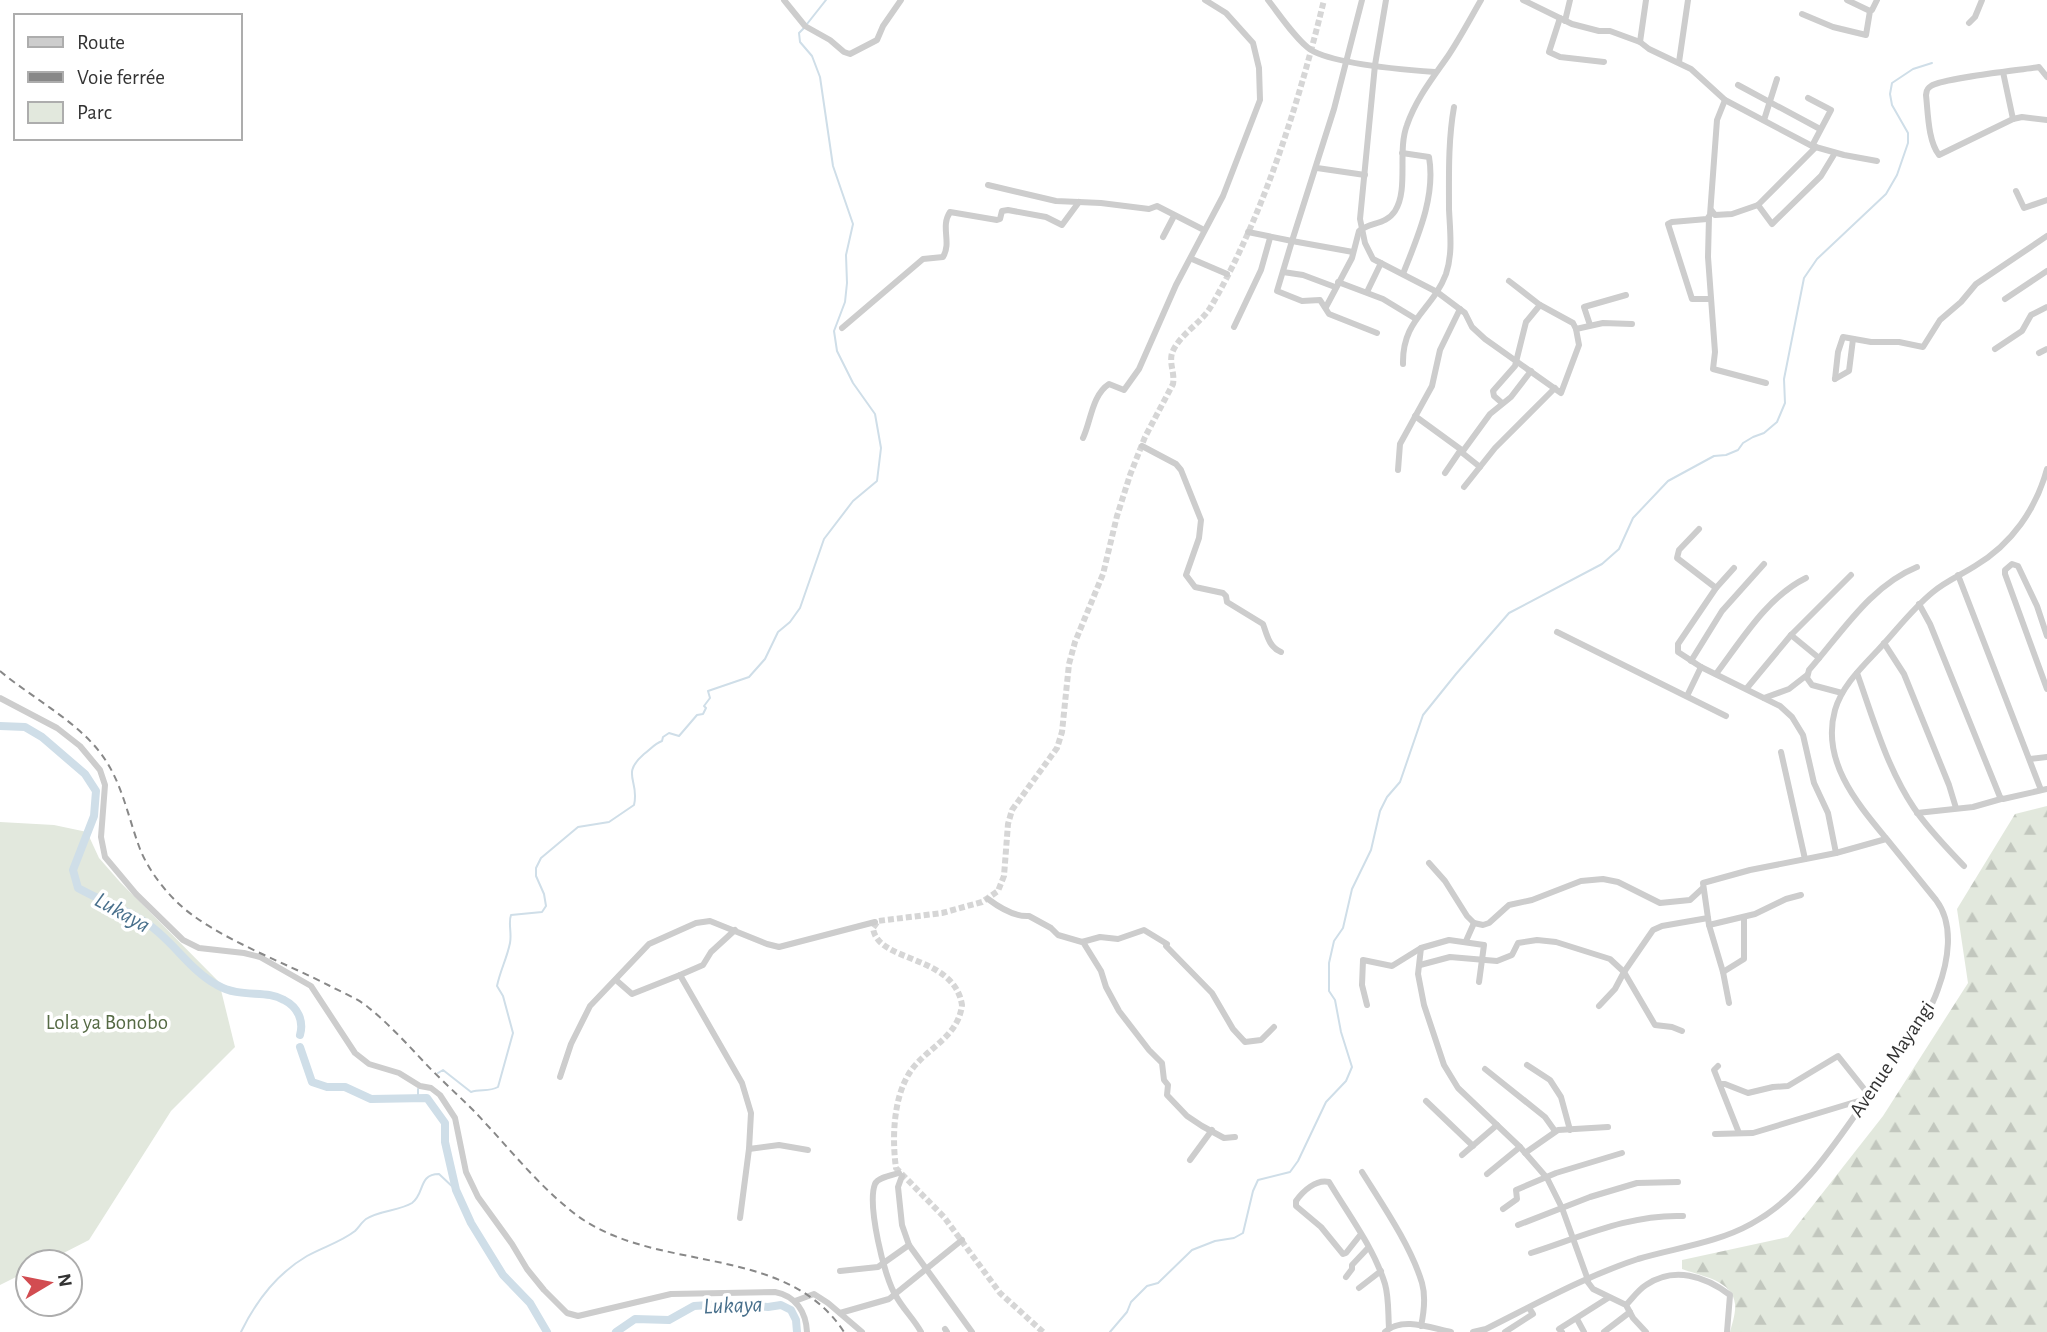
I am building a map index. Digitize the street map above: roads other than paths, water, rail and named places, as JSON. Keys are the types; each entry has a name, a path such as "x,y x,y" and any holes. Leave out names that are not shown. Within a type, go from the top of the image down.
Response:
{"street":[{"path":"784,0 805,26 850,54 877,40 901,0"},
{"path":"1083,438 1094,405 1105,386 1108,384 1124,390 1139,369 1176,285 1225,191 1261,100 1259,68 1253,43 1226,13 1205,0"},
{"path":"1268,0 1311,50 1375,65 1435,72"},
{"path":"1362,0 1317,168 1277,289 1278,293 1302,301 1320,300 1329,314 1377,333"},
{"path":"1386,0 1375,65 1360,219 1367,252 1381,264 1437,292 1468,316 1476,331 1561,393 1580,342 1576,329 1573,323 1540,305 1509,281"},
{"path":"1326,307 1362,228 1385,221 1397,208 1408,121 1418,100 1481,0"},
{"path":"1522,0 1562,20 1598,31 1610,31 1640,42 1649,49 1679,62 1725,100 1814,146 1877,161"},
{"path":"1570,0 1549,52 1560,57 1604,62"},
{"path":"1640,42 1646,0"},
{"path":"1679,62 1688,0"},
{"path":"1847,0 1870,11"},
{"path":"1802,14 1833,27 1866,35 1870,11 1877,0"},
{"path":"1969,23 1975,17 1982,0"},
{"path":"2047,77 2039,67 2003,72 1936,84 1929,88 1926,95 1936,153 1944,154 2013,119 2022,117 2047,120"},
{"path":"2003,72 2013,119"},
{"path":"1764,120 1777,79"},
{"path":"1738,85 1820,129"},
{"path":"1710,299 1691,297 1668,224 1711,214 1729,215 1758,205 1814,146 1831,110 1808,98"},
{"path":"1725,100 1717,120 1711,214 1710,299 1715,352 1713,369 1766,383"},
{"path":"1403,364 1404,343 1416,320 1445,278 1451,255 1449,138 1454,107"},
{"path":"1402,153 1429,157 1430,173 1423,221 1403,274"},
{"path":"1758,205 1772,224 1821,176 1835,153"},
{"path":"1317,168 1365,175"},
{"path":"988,185 1056,201 1107,203 1149,209 1157,206 1204,230"},
{"path":"2016,191 2024,208 2047,200"},
{"path":"842,328 923,259 943,257 948,249 945,225 950,212 997,220 1000,219 1002,211 1008,210 1033,217 1046,217 1063,225 1079,202"},
{"path":"1163,237 1174,216"},
{"path":"1248,232 1353,252"},
{"path":"1853,339 1849,371 1835,379 1841,339 1844,337 1871,342 1899,342 1923,347 1940,320 1961,302 1976,284 2047,236"},
{"path":"1234,327 1261,270 1270,238"},
{"path":"1192,258 1227,274"},
{"path":"1367,292 1381,264"},
{"path":"2004,299 2047,271"},
{"path":"1283,272 1367,292 1416,320"},
{"path":"1590,325 1584,307 1626,295"},
{"path":"1502,403 1494,396 1493,391 1511,372 1517,361 1527,318 1540,305"},
{"path":"1995,349 2022,331 2031,314 2047,307"},
{"path":"1398,470 1400,444 1432,386 1440,349 1460,309"},
{"path":"1576,329 1603,323 1632,324"},
{"path":"1504,352 1522,342"},
{"path":"2039,353 2047,349"},
{"path":"1445,473 1490,414 1511,397 1531,371"},
{"path":"1464,487 1501,442 1555,388"},
{"path":"1415,416 1480,467"},
{"path":"1142,446 1176,464 1181,470 1200,518 1199,538 1186,575 1195,587 1223,593 1227,602 1262,623 1267,639 1281,652"},
{"name":"Avenue Mayangi","path":"1474,1332 1486,1329 1587,1280 1637,1260 1755,1222 1802,1184 1828,1154 1920,1024 1937,993 1948,937 1946,922 1940,905 1856,802 1843,778 1837,761 1832,727 1835,711 1842,693 1857,673 1919,604 1936,589 1986,560 2011,537 2035,502 2047,469"},
{"path":"1699,529 1679,550 1677,558 1716,588"},
{"path":"1691,661 1722,611 1764,564"},
{"path":"2047,636 2037,606 2018,566 2012,564 2005,570 2005,574 2047,689"},
{"path":"1734,568 1716,588 1678,644 1679,654 1747,688 1787,712 1803,736 1814,783 1828,813 1836,853"},
{"path":"1764,698 1789,689 1807,675 1857,613 1889,582 1917,568"},
{"path":"1747,688 1791,635 1851,575"},
{"path":"1917,813 1973,807 2044,789 1958,575"},
{"path":"1716,674 1760,616 1788,588 1806,578"},
{"path":"1919,604 1930,624 2001,799"},
{"path":"1557,632 1727,716"},
{"path":"1791,635 1819,659"},
{"path":"1884,643 1904,674 1956,808"},
{"path":"1687,696 1701,667"},
{"path":"1857,673 1893,768 1917,813 1964,866"},
{"path":"1807,675 1812,684 1842,693"},
{"path":"0,698 57,728 80,746 100,770 105,785 101,837 105,857 136,894 183,940 199,947 260,957 311,986 355,1053 369,1064 398,1073 420,1086 432,1088 440,1095 455,1118 466,1172 478,1197 513,1244 527,1269 566,1313 578,1316 675,1294 775,1292 795,1301 805,1316 807,1332"},
{"path":"1781,752 1805,859"},
{"path":"2030,759 2047,757"},
{"path":"1729,1003 1708,921 1704,882 1836,853 1886,839"},
{"path":"1429,863 1474,923 1486,925 1509,905 1532,900 1581,881 1603,879 1618,883 1660,903 1690,900 1703,888"},
{"path":"1599,1006 1615,989 1649,934 1657,928 1744,918 1801,895"},
{"path":"988,899 1003,910 1029,916 1058,935 1083,942 1100,937 1118,939 1143,930 1152,933 1167,944 1211,992 1233,1029 1245,1042 1261,1040 1274,1027"},
{"path":"1723,972 1744,960 1744,918"},
{"path":"560,1077 571,1044 587,1010 599,994 616,980 649,944 696,923 712,922 779,947 875,922"},
{"path":"1466,941 1474,923"},
{"path":"616,980 632,994 680,975 703,965 711,952 735,930"},
{"path":"1367,1005 1362,985 1363,960 1392,966 1421,948 1449,940 1483,944 1479,982"},
{"path":"1420,965 1450,957 1483,961 1504,960 1512,955 1518,943 1543,940 1605,957 1624,972 1655,1025 1670,1026 1682,1031"},
{"path":"1083,942 1101,971 1119,1011 1149,1051 1162,1063 1164,1080 1168,1085 1167,1095 1188,1116 1224,1138 1235,1137"},
{"path":"1421,948 1418,974 1424,1005 1452,1081 1523,1150 1547,1178 1562,1208 1591,1288 1626,1305 1646,1332"},
{"path":"680,975 742,1083 751,1113 740,1219"},
{"path":"1715,1134 1753,1133 1868,1096 1838,1056 1788,1086 1747,1093 1720,1084"},
{"path":"1527,1065 1547,1078 1561,1097 1570,1130"},
{"path":"1718,1066 1714,1070 1740,1133"},
{"path":"1485,1069 1545,1117 1555,1131"},
{"path":"1426,1101 1473,1146"},
{"path":"1462,1155 1497,1125"},
{"path":"1487,1174 1555,1131 1608,1127"},
{"path":"1190,1160 1212,1130"},
{"path":"749,1149 779,1145 808,1150"},
{"path":"1503,1209 1517,1199 1516,1190 1597,1159 1622,1153"},
{"path":"1362,1172 1389,1215 1421,1282 1425,1306 1421,1326"},
{"path":"921,1332 894,1295 876,1224 875,1184 878,1180 901,1174 898,1185 902,1228 909,1245 972,1332"},
{"path":"1361,1234 1343,1254 1321,1227 1296,1206 1296,1201 1305,1189 1326,1180 1361,1234 1381,1271 1386,1289 1387,1330 1401,1324 1451,1332"},
{"path":"1518,1225 1639,1182 1678,1182"},
{"path":"1531,1254 1604,1227 1660,1215 1683,1216"},
{"path":"840,1313 888,1300 962,1240"},
{"path":"840,1271 884,1264 909,1245"},
{"path":"1346,1277 1352,1265 1368,1248"},
{"path":"1359,1288 1381,1271"},
{"path":"1626,1305 1646,1284 1679,1273 1690,1275 1730,1295 1727,1332"},
{"path":"795,1301 814,1294 862,1332"},
{"path":"1562,1332 1559,1329 1608,1298"},
{"path":"1508,1331 1533,1314 1529,1308"},
{"path":"1604,1332 1630,1312"},
{"path":"1577,1319 1584,1332"}],"waterway":[{"path":"807,24 826,0"},
{"path":"438,1073 443,1070 471,1092 498,1087 513,1033 503,996 497,986 510,943 511,915 542,912 546,906 536,876 536,868 541,858 578,827 609,822 634,805 632,773 637,761 662,741 663,737 669,733 679,736 697,715 703,714 706,708 704,706 710,698 708,691 749,677 765,659 778,632 800,608 824,539 853,501 877,481 881,448 875,414 853,383 837,351 834,331 845,302 846,255 853,224 833,166 820,77 812,56 800,42 799,33 804,28"},
{"path":"1110,1332 1127,1312 1131,1302 1147,1286 1158,1283 1192,1250 1243,1233 1258,1180 1290,1172 1326,1102 1346,1081 1352,1067 1335,1000 1329,991 1329,963 1334,941 1343,928 1352,889 1371,850 1380,811 1387,797 1400,782 1423,715 1509,613 1602,564 1619,549 1633,518 1668,481 1714,456 1738,450 1743,443 1764,433 1777,422 1785,403 1784,379 1804,278 1817,259 1886,194 1897,175 1908,143 1908,133 1892,105 1892,83 1913,69 1932,63"},
{"name":"Lukaya","path":"0,726 25,727 42,737 85,774 96,791 94,816 73,870 78,888 145,922 217,985 235,992 269,995 289,1003 299,1015 300,1035"},
{"name":"Lukaya","path":"300,1047 312,1082 327,1087 345,1087 371,1099 427,1098 445,1123 445,1142 456,1190 471,1223 503,1275 530,1303 547,1332"},
{"path":"418,1089 418,1098"},
{"path":"241,1332 269,1289 296,1263 350,1235 371,1216 412,1203 425,1181 432,1175 439,1174 456,1190"},
{"name":"Lukaya","path":"616,1332 635,1319 669,1320 694,1306 724,1304 768,1307 781,1305 791,1310 796,1320 797,1332"}],"tunnel":[{"path":"1043,1332 1000,1293 944,1217 896,1168 895,1119 904,1082 917,1064 948,1034 962,1005 956,988 945,976 887,948 878,939 873,928 878,921 942,913 982,902 998,891 1004,876 1008,824 1012,810 1057,748 1062,732 1069,664 1075,642 1103,574 1130,475 1145,437 1173,384 1172,353 1179,341 1210,308 1257,213 1290,123 1324,0"}],"railway":[{"path":"0,671 71,724 96,748 117,782 147,864 167,892 194,916 251,949 365,1005 398,1034 570,1210 602,1230 638,1244 752,1270 787,1283 818,1303 844,1332"}],"park label":[{"name":"Lola ya Bonobo","path":"107,1022"}]}
